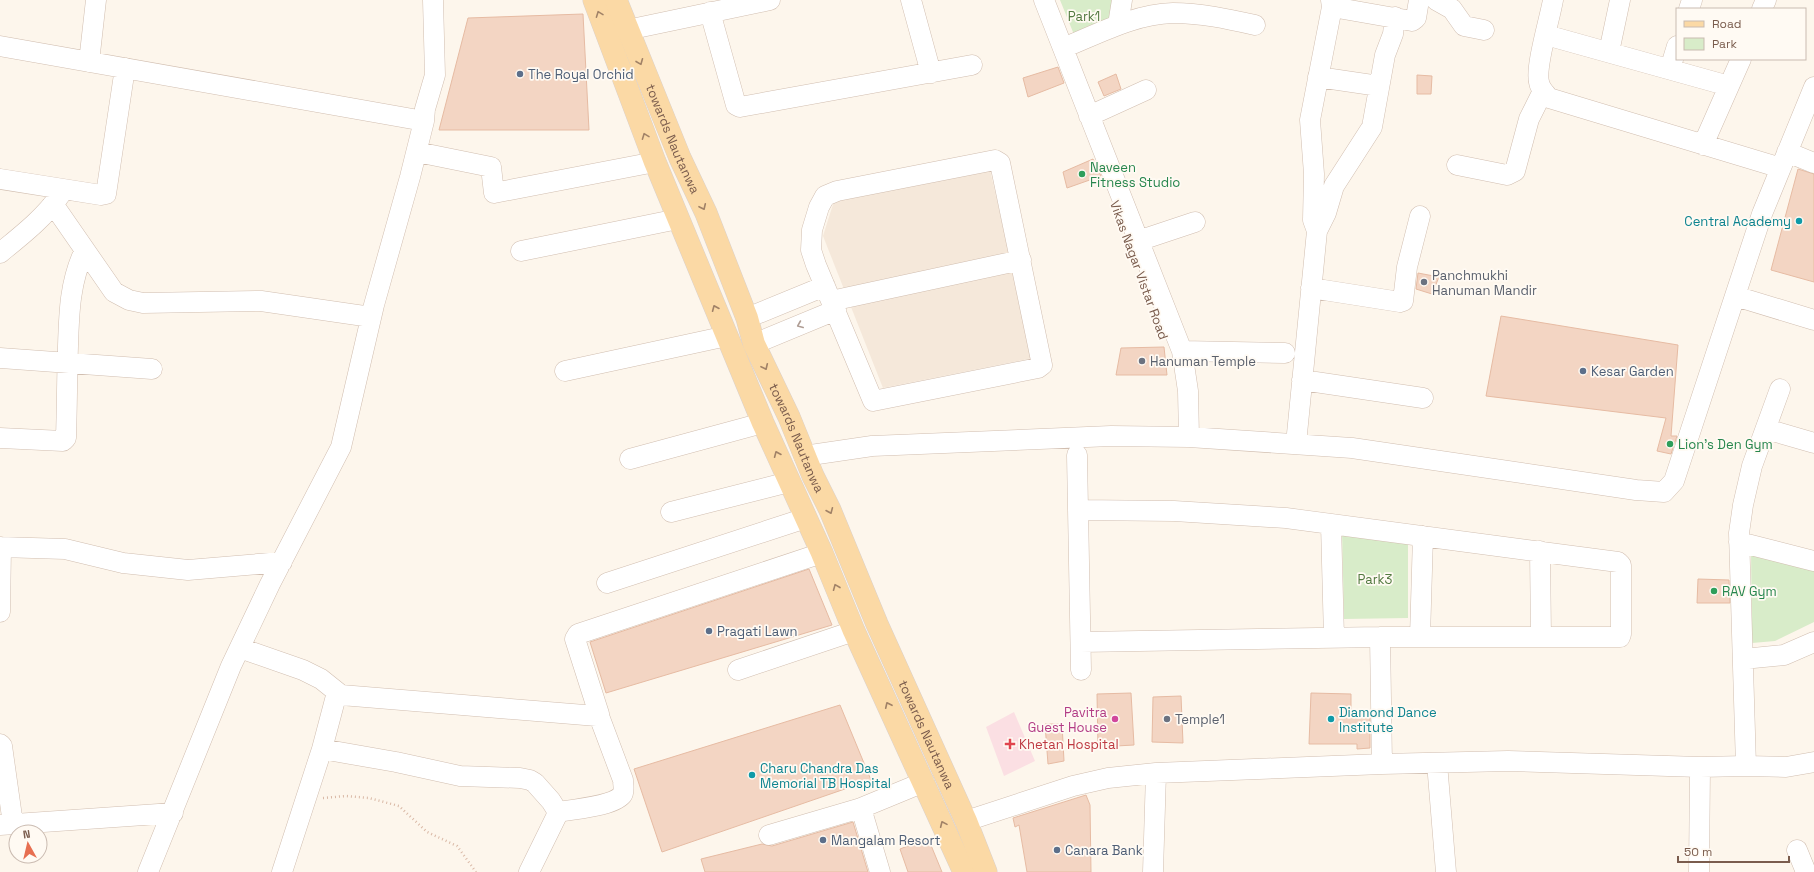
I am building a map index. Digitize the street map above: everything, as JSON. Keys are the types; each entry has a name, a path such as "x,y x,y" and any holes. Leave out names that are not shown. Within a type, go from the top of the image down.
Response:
{"main road":[{"path":"594,0 678,220 763,423 822,553 854,631 964,872"},
{"name":"towards Nautanwa","path":"616,0 680,158 706,214 747,318 754,344 789,417 804,456 830,510 876,624 966,821 986,872"}],"street":[{"path":"89,62 96,0"},
{"path":"148,872 240,648 341,447 371,318 417,152 424,121 425,108 435,75 433,0"},
{"path":"627,30 770,0"},
{"path":"911,0 931,73"},
{"name":"Vikas Nagar Vistar Road","path":"1041,0 1188,404"},
{"path":"1044,0 1182,351 1188,404 1189,437"},
{"path":"1118,25 1122,0"},
{"path":"1317,231 1313,220 1314,174 1310,120 1332,3 1395,18 1414,20 1419,0"},
{"path":"1436,0 1452,9 1464,26 1484,30"},
{"path":"1553,0 1538,70 1539,83 1549,98 1703,145 1784,160 1814,163"},
{"path":"1609,52 1620,0"},
{"path":"710,12 736,106 972,65"},
{"path":"1063,48 1118,25 1152,16 1172,13 1198,14 1255,25"},
{"path":"1296,444 1317,231 1326,213 1334,186 1372,127 1385,55 1393,34 1395,18"},
{"path":"1546,35 1729,86"},
{"path":"0,46 424,121"},
{"path":"1670,69 1676,49"},
{"path":"1703,145 1741,60"},
{"path":"0,179 58,197 101,195 107,193 125,68"},
{"path":"1318,77 1379,86"},
{"path":"804,456 879,446 1111,436 1189,437 1352,448 1636,490 1664,492 1674,481 1762,214 1814,87"},
{"path":"1089,116 1146,90"},
{"path":"1457,165 1507,175 1515,171 1529,119 1543,91"},
{"path":"417,152 490,167 494,193 655,162"},
{"path":"995,160 1000,163 1020,260 1042,363 1041,367 873,401 816,265 811,250 811,240 819,207 825,196 838,191 995,160"},
{"path":"58,197 85,250 114,292 129,300 143,303 261,301 371,318"},
{"path":"0,253 31,228 58,197"},
{"path":"1312,288 1400,302 1403,301 1407,267 1420,216"},
{"path":"521,251 678,220"},
{"path":"1138,241 1195,222"},
{"path":"0,438 65,440 70,304 73,281 78,264 85,250"},
{"path":"747,318 830,299 1020,260"},
{"path":"1735,296 1814,320"},
{"path":"754,344 830,299"},
{"path":"565,371 727,336"},
{"path":"1182,351 1286,353"},
{"path":"0,358 152,369"},
{"path":"1302,380 1422,398"},
{"path":"1746,766 1739,542 1743,505 1752,466 1780,389"},
{"path":"630,459 763,423"},
{"path":"1766,429 1814,443"},
{"path":"1077,455 1081,670"},
{"path":"671,512 789,482"},
{"path":"1078,510 1225,513 1331,524 1540,551 1618,562 1621,565 1620,637 1380,637 1081,642"},
{"path":"606,583 806,518"},
{"path":"1331,524 1334,638"},
{"path":"1420,637 1423,536"},
{"path":"1739,542 1814,561"},
{"path":"0,612 0,547 65,549 123,563 188,570 282,562"},
{"path":"1540,551 1540,637"},
{"path":"557,812 589,808 615,800 622,796 624,789 623,780 599,716 576,639 578,634 822,553"},
{"path":"738,670 854,631"},
{"path":"1380,637 1382,764"},
{"path":"1743,659 1784,655 1814,642"},
{"path":"240,648 303,670 321,679 341,695"},
{"path":"282,872 322,749 336,696 341,695 599,716"},
{"path":"0,744 7,825 173,813"},
{"path":"322,749 396,762 460,776 520,778 530,780 535,783 551,801 557,812 557,816 529,872"},
{"path":"966,821 1073,786 1108,778 1156,773 1437,763 1508,762 1700,767 1786,767 1814,762"},
{"path":"1437,763 1446,872"},
{"path":"1699,872 1700,767"},
{"path":"1153,872 1156,773"},
{"path":"769,835 861,808 924,782"},
{"path":"861,808 880,872"},
{"path":"1798,850 1806,872"}],"path":[{"path":"306,800 346,796 369,798 393,803 406,811 428,832 457,846 476,872"}],"shaded area":[{"path":"990,170 1033,358 883,388 823,236 834,201"},
{"name":"Khetan Hospital","path":"1014,712 1035,761 1004,776 986,727"}],"green space":[{"name":"Park1","path":"1060,0 1118,0 1115,22 1075,37"},
{"name":"Park3","path":"1342,531 1408,539 1408,618 1344,619"},
{"path":"1751,551 1814,568 1814,622 1775,641 1752,643"}],"building":[{"name":"The Royal Orchid","path":"583,14 589,130 439,130 468,18"},
{"path":"1058,67 1064,83 1028,97 1023,78"},
{"path":"1116,74 1121,89 1104,96 1098,82"},
{"path":"1417,75 1432,76 1431,94 1417,94"},
{"name":"Naveen Fitness Studio","path":"1093,159 1101,176 1067,188 1063,172"},
{"name":"Central Academy","path":"1798,169 1814,174 1814,282 1771,270"},
{"name":"Panchmukhi Hanuman Mandir","path":"1418,273 1439,277 1432,294 1416,289"},
{"name":"Kesar Garden","path":"1501,316 1678,345 1671,436 1677,436 1671,454 1657,451 1666,418 1486,396"},
{"name":"Hanuman Temple","path":"1164,347 1167,375 1116,375 1121,348"},
{"name":"Pragati Lawn","path":"809,569 832,625 606,693 590,642"},
{"name":"RAV Gym","path":"1698,579 1729,580 1730,603 1697,603"},
{"name":"Pavitra Guest House","path":"1131,693 1134,745 1098,747 1097,694"},
{"name":"Diamond Dance Institute","path":"1311,693 1351,694 1351,715 1370,716 1370,748 1357,749 1357,744 1309,744"},
{"name":"Temple1","path":"1181,696 1183,743 1152,742 1153,697"},
{"name":"Charu Chandra Das Memorial TB Hospital","path":"840,705 871,780 662,852 634,769"},
{"path":"1045,724 1062,724 1064,761 1048,764"},
{"name":"Canara Bank","path":"1086,795 1090,805 1091,872 1027,872 1019,825 1015,827 1013,818"},
{"name":"Mangalam Resort","path":"853,822 868,872 705,872 701,859 762,844 772,846"},
{"path":"928,838 942,872 908,872 900,849"}],"place":[{"name":"The Royal Orchid","path":"520,74"},
{"name":"Naveen Fitness Studio","path":"1082,174"},
{"name":"Central Academy","path":"1799,221"},
{"name":"Panchmukhi Hanuman Mandir","path":"1424,282"},
{"name":"Hanuman Temple","path":"1142,361"},
{"name":"Kesar Garden","path":"1583,371"},
{"name":"Lion's Den Gym","path":"1670,444"},
{"name":"RAV Gym","path":"1714,591"},
{"name":"Pragati Lawn","path":"709,631"},
{"name":"Pavitra Guest House","path":"1115,719"},
{"name":"Temple1","path":"1167,719"},
{"name":"Diamond Dance Institute","path":"1331,719"},
{"name":"Khetan Hospital","path":"1010,744"},
{"name":"Charu Chandra Das Memorial TB Hospital","path":"752,775"},
{"name":"Mangalam Resort","path":"823,840"},
{"name":"Canara Bank","path":"1057,850"}]}
